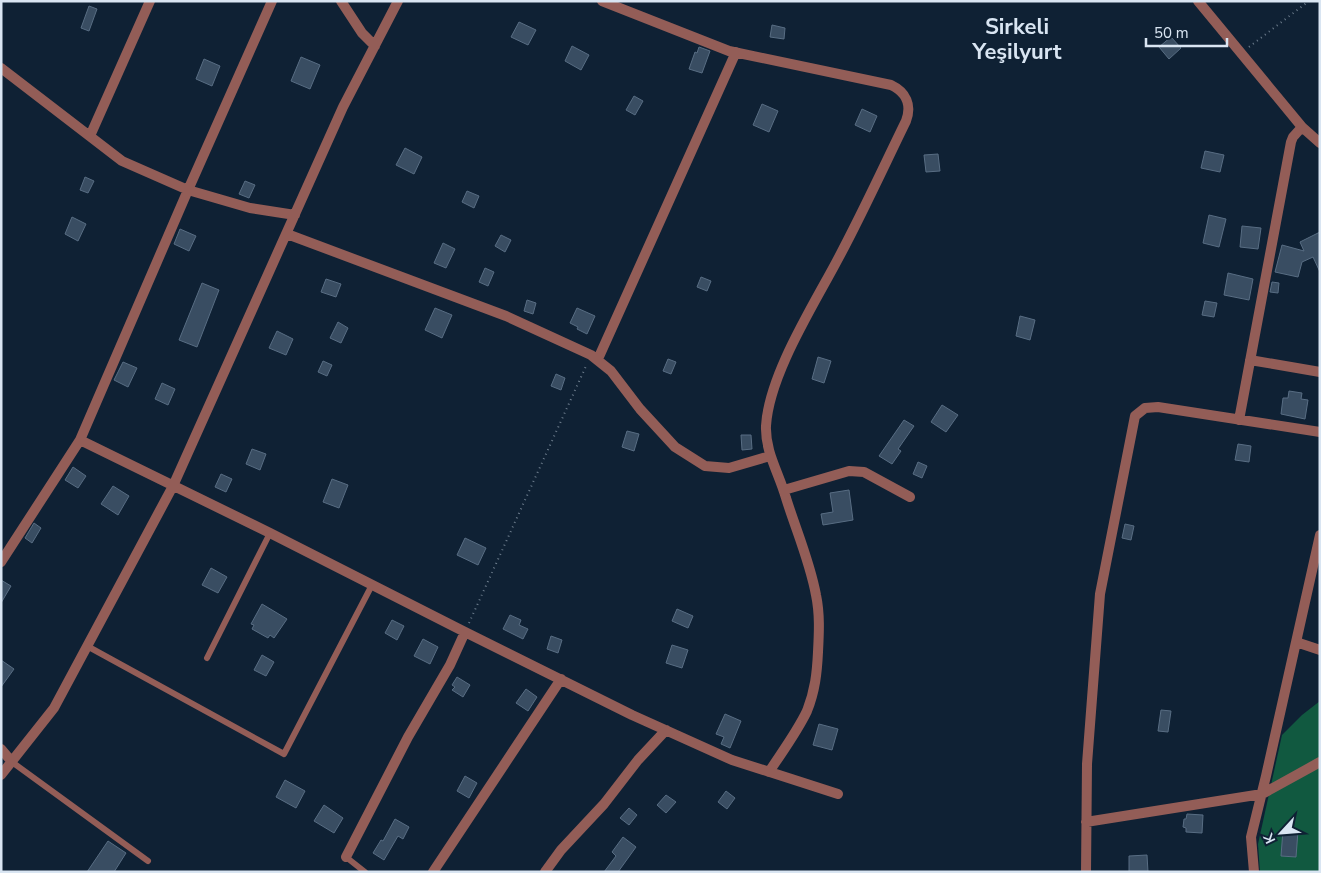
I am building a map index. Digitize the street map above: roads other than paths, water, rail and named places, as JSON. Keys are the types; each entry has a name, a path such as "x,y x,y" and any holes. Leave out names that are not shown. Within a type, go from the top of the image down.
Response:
{"street":[{"path":"90,136 150,1"},
{"path":"1,562 80,440 272,1"},
{"path":"341,1 362,33 375,46"},
{"path":"1,776 54,708 173,486 343,107 398,1"},
{"path":"602,1 736,52 891,85 904,94 909,110 906,121 840,255 789,351 770,401 766,425 766,440 770,456 784,490 816,595 819,629 817,677 806,712 769,772"},
{"path":"1198,1 1302,127 1320,143"},
{"path":"595,357 736,52"},
{"path":"1,68 122,161 188,190 250,208 295,215"},
{"path":"1239,420 1291,142 1302,127"},
{"path":"287,234 506,316 595,357 611,371 640,409 675,447 705,466 730,468 770,456"},
{"path":"1250,360 1320,372"},
{"path":"1086,872 1087,764 1100,594 1135,416 1145,408 1158,407 1320,432"},
{"path":"80,440 632,715 732,760 838,794"},
{"path":"784,490 849,471 857,471 864,472 910,497"},
{"path":"1254,872 1251,837 1320,535"},
{"path":"346,857 408,737 450,665 465,632"},
{"path":"1296,642 1320,650"},
{"path":"433,872 561,679"},
{"path":"546,872 561,850 604,804 638,760 666,730"},
{"path":"1,749 12,762"},
{"path":"1086,822 1262,794 1320,762"}],"lane":[{"path":"207,658 270,533"},
{"path":"87,646 284,754 372,585"},
{"path":"12,762 148,862"},
{"path":"346,857 365,872"}],"district":[{"name":"Sirkeli Yeşilyurt","path":"1017,40"}]}
